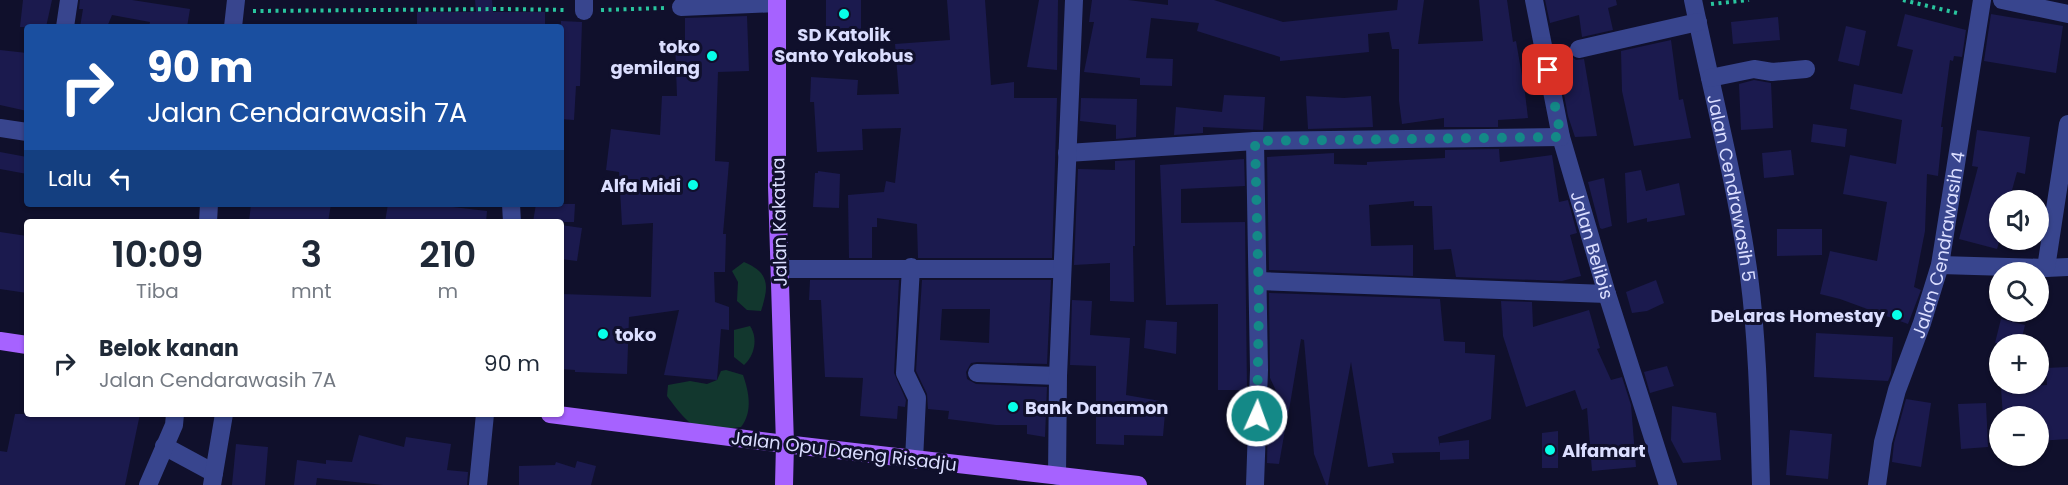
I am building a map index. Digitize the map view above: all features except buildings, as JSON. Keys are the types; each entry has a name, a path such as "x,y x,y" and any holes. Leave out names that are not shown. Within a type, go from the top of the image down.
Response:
{"main road":[{"name":"Jalan Kakatua","path":"777,2 777,187 785,444 784,485"},
{"path":"0,341 24,345"},
{"name":"Jalan Opu Daeng Risadju","path":"564,416 914,460 1138,485"}],"street":[{"path":"65,24 69,0"},
{"path":"1058,476 1058,376 1074,0"},
{"name":"Jalan Belibis","path":"1534,0 1561,137 1607,294 1668,485"},
{"name":"Jalan Cendrawasih 4","path":"1877,485 1883,442 1897,390 1922,323 1940,265 1982,0"},
{"path":"2002,0 2068,14"},
{"path":"681,7 777,2"},
{"path":"1579,49 1695,10"},
{"name":"Jalan Cendrawasih 5","path":"1695,10 1749,276 1756,354 1761,485"},
{"path":"1710,78 1754,69 1772,72 1806,69"},
{"path":"0,128 24,132"},
{"path":"2047,262 2067,130"},
{"path":"1067,153 1255,141 1561,137"},
{"path":"1255,141 1259,370 1255,485"},
{"path":"1940,265 1989,266"},
{"path":"911,267 905,373 917,398 914,460"},
{"path":"2049,268 2068,267"},
{"path":"780,269 1062,268"},
{"path":"1258,281 1607,294"},
{"path":"977,373 1058,376"},
{"path":"148,485 174,425 175,417"},
{"path":"164,446 213,479 223,417"},
{"path":"478,485 484,417"}],"path":[{"path":"1695,10 1749,0"},
{"path":"1904,0 1979,18"},
{"path":"234,13 503,9 584,5 681,7"}],"green space":[{"path":"744,262 759,271 765,281 761,311 747,310 737,301 738,282 732,271"},
{"path":"750,326 755,341 751,356 744,365 734,357 734,330"},
{"path":"726,370 743,375 747,388 749,402 747,415 741,427 724,429 716,426 702,429 688,421 667,396 668,385 690,381 707,384 717,380 721,371"}],"place":[{"name":"SD Katolik Santo Yakobus","path":"844,14"},
{"name":"toko gemilang","path":"712,56"},
{"name":"Alfa Midi","path":"693,185"},
{"name":"DeLaras Homestay","path":"1897,315"},
{"name":"toko","path":"603,334"},
{"name":"Bank Danamon","path":"1013,407"},
{"name":"Alfamart","path":"1550,450"}],"route":[{"path":"1257,416 1259,304 1255,141 1561,137 1548,70"}]}
